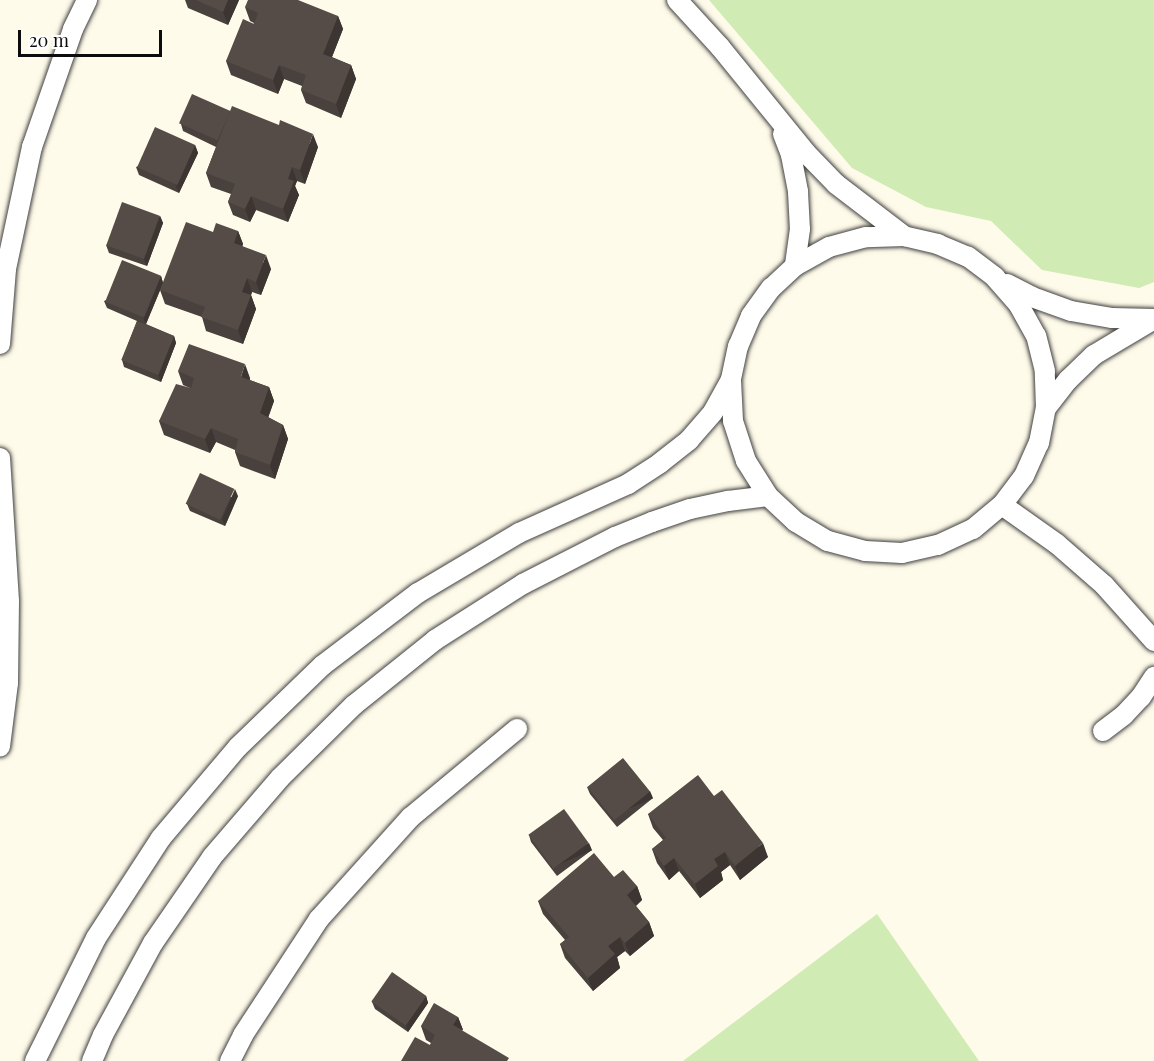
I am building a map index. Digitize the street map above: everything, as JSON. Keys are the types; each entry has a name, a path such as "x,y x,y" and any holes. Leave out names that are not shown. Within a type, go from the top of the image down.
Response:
{"lane":[{"path":"0,344 6,269 32,147 73,29 87,0"},
{"path":"677,0 720,47 777,121 836,184 904,236"},
{"path":"777,121 791,155 798,192 800,229 795,266"},
{"path":"995,277 1019,305 1036,336 1045,371 1046,408 1039,443 1024,476 1002,505 973,529 939,545 902,553 865,551 828,541 796,522 768,496 742,451 733,421 731,380 738,346 751,316 771,288 795,266 829,247 866,237 904,236 938,243 968,257 995,277 1032,297 1071,311 1112,318 1154,319"},
{"path":"1046,408 1068,380 1094,355 1154,319"},
{"path":"35,1061 96,938 161,838 238,747 323,665 418,593 519,533 628,484 660,463 689,440 707,419 731,380"},
{"path":"0,458 9,601 8,683 0,746"},
{"path":"92,1061 153,943 212,857 280,778 354,705 435,640 523,584 615,537 690,509 768,496"},
{"path":"1002,505 1057,544 1104,585 1154,641"},
{"path":"1104,730 1124,715 1141,697 1154,677"},
{"path":"230,1061 243,1035 319,920 411,817 517,729"}],"green space":[{"path":"709,0 1154,0 1154,282 1139,288 1042,270 991,221 926,207 852,168"},
{"path":"877,914 979,1061 683,1061"}],"building":[{"path":"196,0 228,0 223,12"},
{"path":"248,0 298,0 338,16 323,54 351,65 336,104 301,90 306,75 279,65 273,80 226,61 243,19 254,24 258,13 245,7"},
{"path":"192,94 230,111 217,140 179,123"},
{"path":"232,106 279,125 280,120 313,134 300,170 292,167 288,179 294,181 283,209 251,196 245,209 228,202 235,184 206,173"},
{"path":"155,127 195,145 177,185 137,167"},
{"path":"122,202 160,216 144,259 106,245"},
{"path":"186,222 213,232 216,223 238,231 234,243 266,255 256,282 247,278 242,292 251,295 238,330 201,317 205,307 160,290"},
{"path":"122,260 161,276 144,317 105,302"},
{"path":"137,321 174,336 158,375 121,360"},
{"path":"189,344 245,364 241,377 269,387 260,413 283,425 270,465 235,452 238,439 211,428 205,439 159,421 176,384 191,388 194,378 178,371"},
{"path":"200,473 234,489 220,520 186,504"},
{"path":"623,758 650,791 614,820 587,787"},
{"path":"698,775 714,796 722,790 763,843 735,866 725,852 714,859 718,866 695,884 674,858 664,866 652,849 666,838 648,814"},
{"path":"564,809 589,843 553,869 528,835"},
{"path":"594,853 614,877 623,870 637,886 627,895 649,922 625,943 620,937 608,946 615,954 588,978 560,944 569,937 538,901"},
{"path":"392,972 426,996 406,1026 371,1001"},
{"path":"434,1003 458,1017 453,1025 509,1058 507,1061 401,1061 415,1037 430,1045 435,1035 421,1026"}]}
